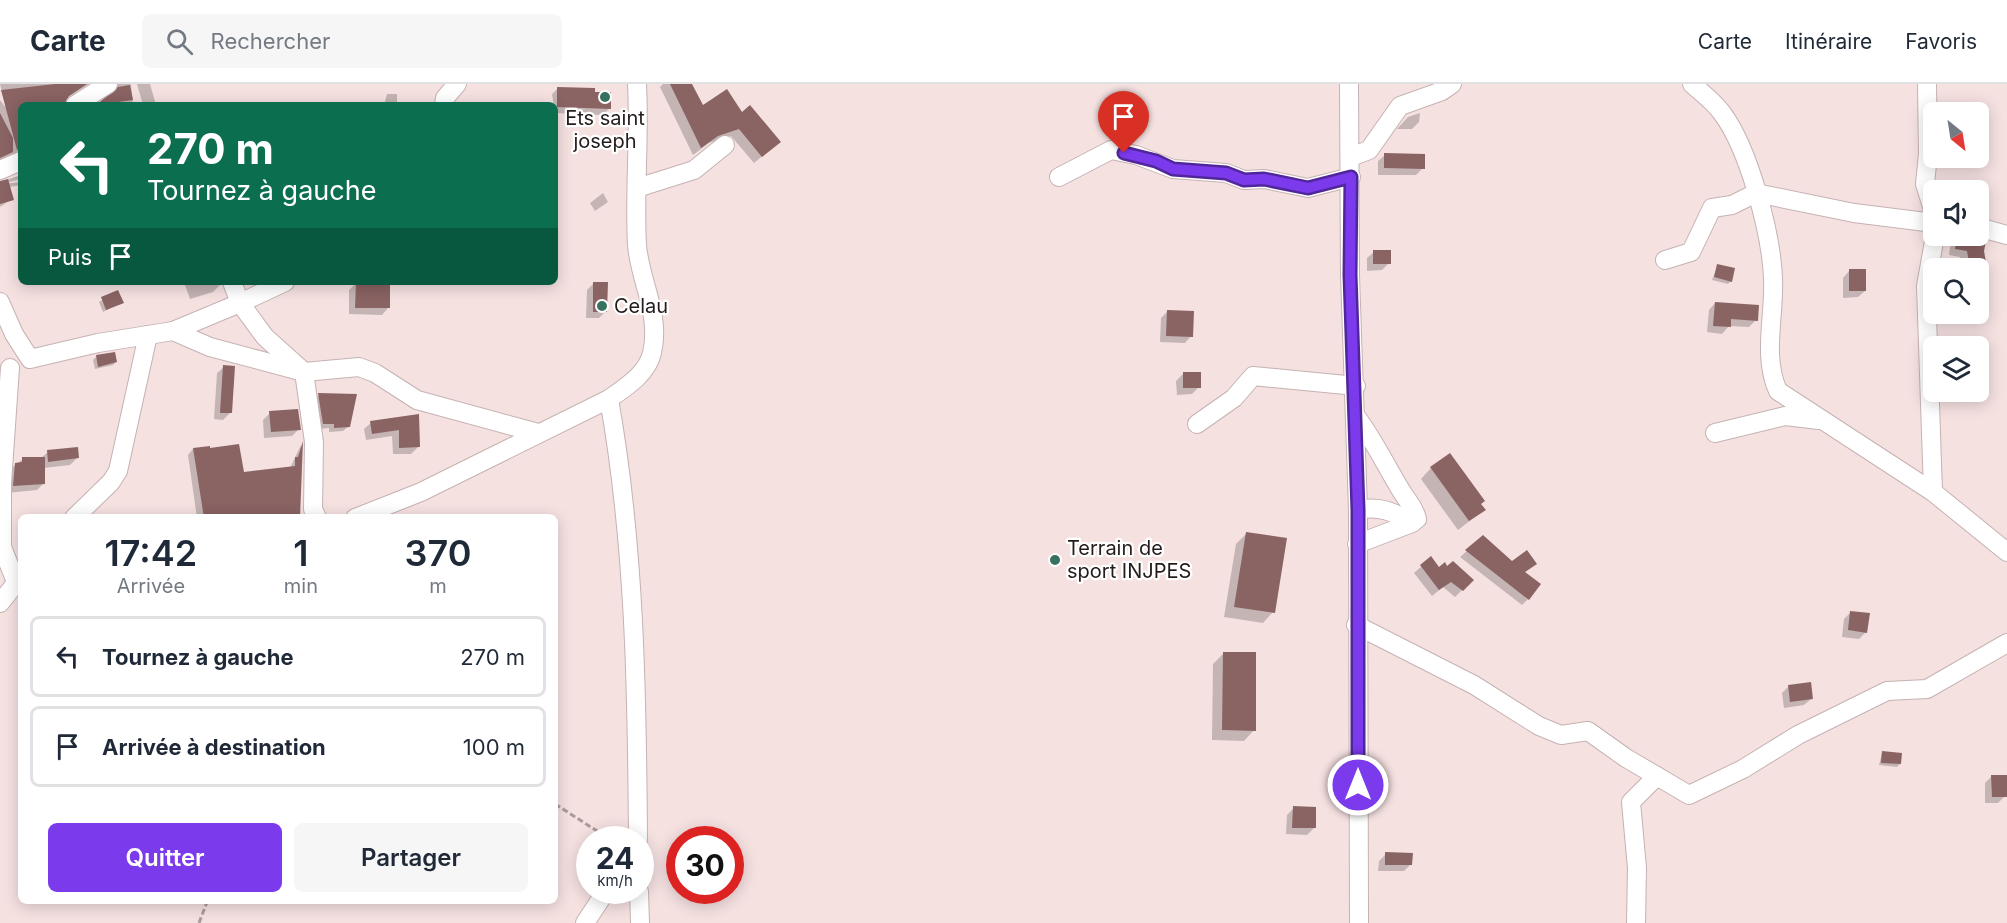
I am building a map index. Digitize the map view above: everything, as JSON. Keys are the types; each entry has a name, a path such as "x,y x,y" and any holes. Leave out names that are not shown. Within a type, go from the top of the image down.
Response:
{"street":[{"path":"80,102 108,84"},
{"path":"444,102 445,98 457,84"},
{"path":"365,514 421,492 609,399 632,383 647,366 652,353 654,325 651,300 638,248 637,188 640,136 637,84"},
{"path":"1349,84 1350,275 1356,386 1358,510 1356,625 1359,923"},
{"path":"1351,157 1369,150 1400,106 1442,91 1452,84"},
{"path":"1692,84 1722,113 1742,148 1756,193 1770,247 1773,278 1770,358 1772,377 1778,391 1933,492 2007,552"},
{"path":"1925,180 1928,154 1927,84"},
{"path":"637,188 694,170 725,145"},
{"path":"1059,177 1111,150 1156,161 1173,169 1226,173 1244,180 1264,179 1308,188 1351,177"},
{"path":"0,170 18,162"},
{"path":"1665,260 1691,252 1712,208 1732,205 1756,193 1854,213 1923,222"},
{"path":"1989,230 2007,235"},
{"path":"1933,246 1926,286 1933,492"},
{"path":"233,285 240,303 265,337 304,372 314,442 316,514"},
{"path":"10,368 30,359 98,343 173,331 279,285"},
{"path":"0,302 14,334 30,359"},
{"path":"173,331 210,347 304,372 359,367 375,373 425,402 538,433"},
{"path":"14,334 2,483 2,547 6,563 18,578"},
{"path":"78,514 111,483 118,471 148,335"},
{"path":"1197,424 1233,398 1253,376 1356,386"},
{"path":"609,399 632,568 638,826"},
{"path":"1355,415 1373,438 1403,494 1413,504 1418,519 1412,524 1357,544"},
{"path":"1715,433 1785,417 1824,420"},
{"path":"1358,510 1372,507 1382,508 1412,524"},
{"path":"2,531 18,536"},
{"path":"0,603 18,580"},
{"path":"1356,625 1474,685 1539,726 1561,735 1588,731 1689,795 1743,769 1798,735 1887,691 1927,689 2007,643"},
{"path":"1636,923 1638,868 1631,802 1657,776"},
{"path":"585,923 597,904"},
{"path":"639,904 640,923"}],"path":[{"path":"558,806 589,826"},
{"path":"199,923 206,904"}],"building":[{"path":"55,84 87,84 69,96 66,102 18,102 17,150 1,90"},
{"path":"670,84 692,84 703,105 727,89 742,112 750,105 781,142 762,157 739,129 718,136 701,148"},
{"path":"130,85 133,100 100,102 118,87"},
{"path":"557,87 595,88 595,92 611,92 611,109 558,107"},
{"path":"0,113 13,138 13,152 0,158"},
{"path":"1384,153 1425,154 1425,169 1384,168"},
{"path":"8,179 14,200 0,204 0,181"},
{"path":"1955,246 1985,246 1985,258 1968,258 1967,251 1955,249"},
{"path":"1373,250 1391,250 1391,264 1373,264"},
{"path":"1717,264 1735,268 1732,282 1714,277"},
{"path":"1849,269 1866,269 1866,291 1849,291"},
{"path":"593,282 608,282 607,312 593,312"},
{"path":"356,285 390,285 390,308 355,308"},
{"path":"118,290 124,303 106,310 101,297"},
{"path":"1715,302 1759,305 1758,321 1731,319 1731,327 1713,326"},
{"path":"1167,310 1194,311 1193,337 1166,336"},
{"path":"115,352 117,362 98,367 96,355"},
{"path":"223,365 235,366 232,413 220,413"},
{"path":"1183,372 1201,372 1201,388 1183,388"},
{"path":"318,393 357,394 350,427 334,428 334,424 323,424"},
{"path":"298,409 301,430 271,432 269,411"},
{"path":"419,414 420,447 399,448 399,430 372,434 370,421"},
{"path":"303,441 300,514 203,514 193,448 239,444 244,472 295,466 295,457 298,457"},
{"path":"78,447 79,458 48,462 47,450"},
{"path":"1450,453 1485,501 1481,504 1486,510 1469,521 1430,467"},
{"path":"22,457 45,457 45,484 13,486 15,463 22,462"},
{"path":"1246,532 1287,538 1275,613 1234,607"},
{"path":"1483,535 1512,561 1527,550 1537,564 1525,572 1541,584 1529,600 1465,550"},
{"path":"1431,556 1439,567 1445,562 1447,566 1453,561 1474,580 1463,591 1451,582 1439,590 1420,565"},
{"path":"1850,611 1870,613 1867,633 1848,630"},
{"path":"1223,652 1256,652 1256,731 1222,730"},
{"path":"1811,682 1813,699 1790,702 1788,685"},
{"path":"1882,751 1902,753 1901,764 1881,763"},
{"path":"1991,775 2007,775 2007,797 1992,797"},
{"path":"1293,806 1316,807 1316,828 1292,828"},
{"path":"1385,852 1413,853 1412,865 1385,865"}],"place":[{"name":"Ets saint joseph","path":"605,97"},
{"name":"Celau","path":"602,306"},
{"name":"Terrain de sport INJPES","path":"1055,560"}],"route":[{"path":"1124,153 1156,161 1173,169 1200,173 1226,173 1244,180 1264,179 1298,184 1308,188 1351,177 1350,275 1356,386 1358,510 1356,625 1358,785"}]}
